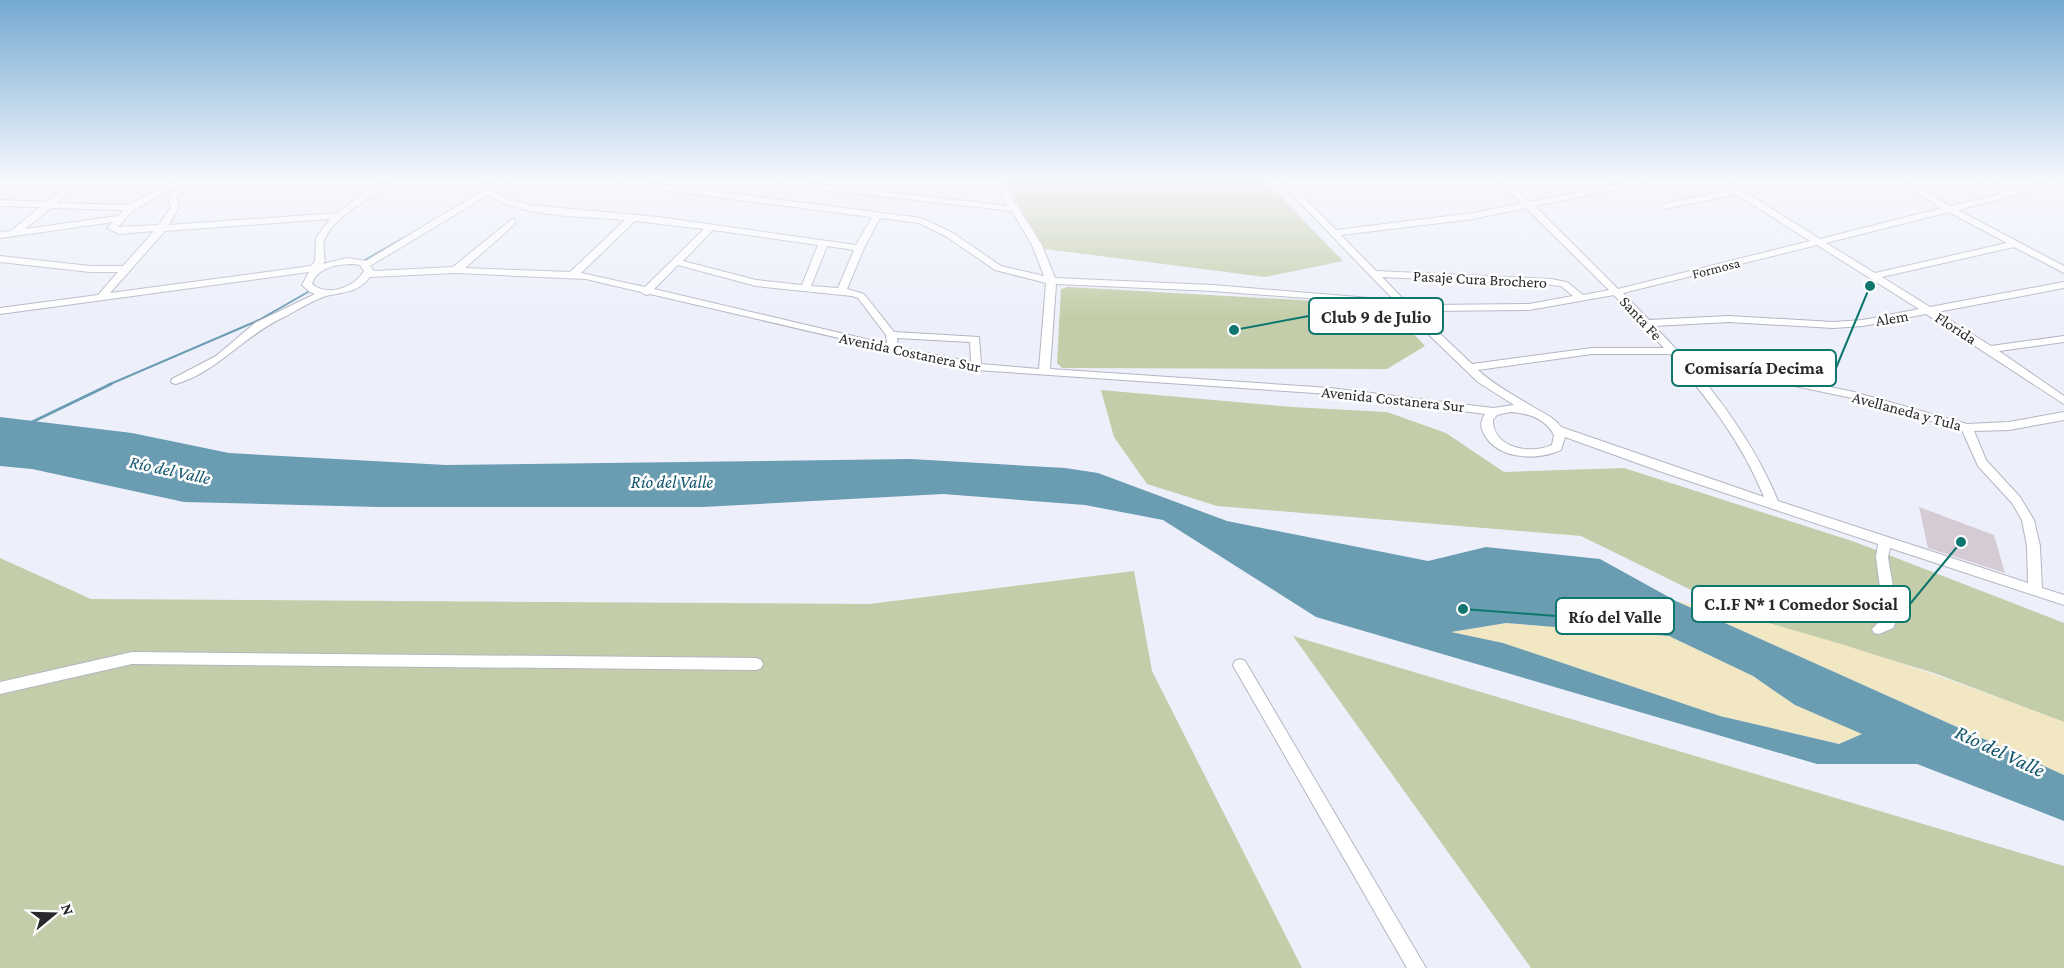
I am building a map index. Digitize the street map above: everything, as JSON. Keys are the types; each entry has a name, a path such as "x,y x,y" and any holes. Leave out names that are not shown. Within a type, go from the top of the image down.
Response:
{"street":[{"path":"0,240 21,227"},
{"path":"0,235 55,227"},
{"path":"114,227 114,230 173,227"},
{"path":"307,282 318,268 320,240 331,227"},
{"path":"176,381 220,358 259,326 327,292 352,286 367,270 433,227"},
{"path":"456,270 506,227"},
{"path":"573,275 623,227"},
{"path":"646,292 711,227"},
{"path":"712,227 859,248"},
{"path":"842,290 868,227"},
{"name":"Formosa","path":"934,227 950,235 999,268 1051,281 1213,288 1430,308 1529,307 1616,292 1879,227"},
{"path":"1026,227 1037,245 1051,281 1044,373"},
{"path":"1327,227 1482,380 1548,419 1558,430 1773,505 2064,600"},
{"path":"1333,233 1381,227"},
{"name":"Santa Fe","path":"1552,227 1676,355 1734,430 1755,464 1773,505"},
{"name":"Florida","path":"1796,227 1989,349 2064,401"},
{"path":"1985,227 2064,270"},
{"path":"104,295 124,269 162,228"},
{"path":"806,289 823,244"},
{"path":"1875,276 2016,244"},
{"path":"0,259 90,269 124,269"},
{"name":"Avenida Costanera Sur","path":"0,311 104,295 318,268 348,261 367,270 456,270 573,275 976,367 1330,391 1495,411"},
{"path":"676,262 756,283 806,289 842,290 861,296 891,335 893,349"},
{"path":"283,273 307,282 311,290 327,292"},
{"name":"Pasaje Cura Brochero","path":"1373,274 1551,282 1564,285 1581,298"},
{"name":"Alem","path":"1645,322 1729,319 1833,325 1931,312 2064,285"},
{"path":"891,335 975,339 976,367"},
{"path":"1989,349 2062,341"},
{"name":"Avellaneda y Tula","path":"1469,368 1592,351 1676,355 1854,395 1967,428 2009,426 2064,416"},
{"path":"1482,380 1492,394 1495,411"},
{"path":"1532,411 1510,408 1495,411 1487,418 1488,432 1503,446 1517,452 1540,454 1560,444 1558,430"},
{"path":"1967,428 1975,451 1990,474 2017,500 2028,519 2035,590"},
{"path":"1879,629 1888,624 1891,616 1882,557 1885,542"},
{"path":"0,688 132,658 756,664"},
{"path":"1240,665 1417,968"}],"green space":[{"path":"1032,227 1310,227 1343,261 1265,277 1045,249"},
{"path":"1068,287 1370,304 1395,314 1425,346 1387,369 1062,368 1057,363 1061,289"},
{"path":"1101,390 1292,407 1387,412 1446,433 1504,472 1624,468 1855,542 2064,623 2064,722 1934,673 1742,615 1581,536 1217,506 1147,484 1114,437"},
{"path":"0,558 91,599 869,604 1134,571 1152,671 1302,968 0,968"},
{"path":"1293,636 2064,866 2064,968 1531,968"}],"sand":[{"path":"1676,601 1824,639 1969,687 2064,722 2064,775"},
{"path":"1506,623 1669,636 1753,676 1795,705 1863,734 1839,744 1720,716 1503,643 1448,632"}],"water":[{"path":"0,417 132,433 229,453 446,465 911,459 1065,468 1098,473 1227,521 1428,561 1486,547 1600,559 1676,601 2064,775 2064,821 1917,764 1817,764 1316,617 1163,520 1085,505 943,494 703,507 378,507 184,502 32,469 0,466","holes":["1506,623 1669,636 1753,676 1795,705 1862,734 1839,744 1720,716 1503,643 1451,632"]}],"building":[{"path":"1919,507 1994,535 2005,573 1928,548"}],"waterway":[{"path":"365,260 407,236"},
{"path":"108,385 259,320 308,292"},
{"path":"30,423 111,384"}],"place":[{"name":"Comisaría Decima","path":"1870,286"},
{"name":"Club 9 de Julio","path":"1234,330"},
{"name":"C.I.F N* 1 Comedor Social","path":"1961,542"},
{"name":"Río del Valle","path":"1463,609"}]}
